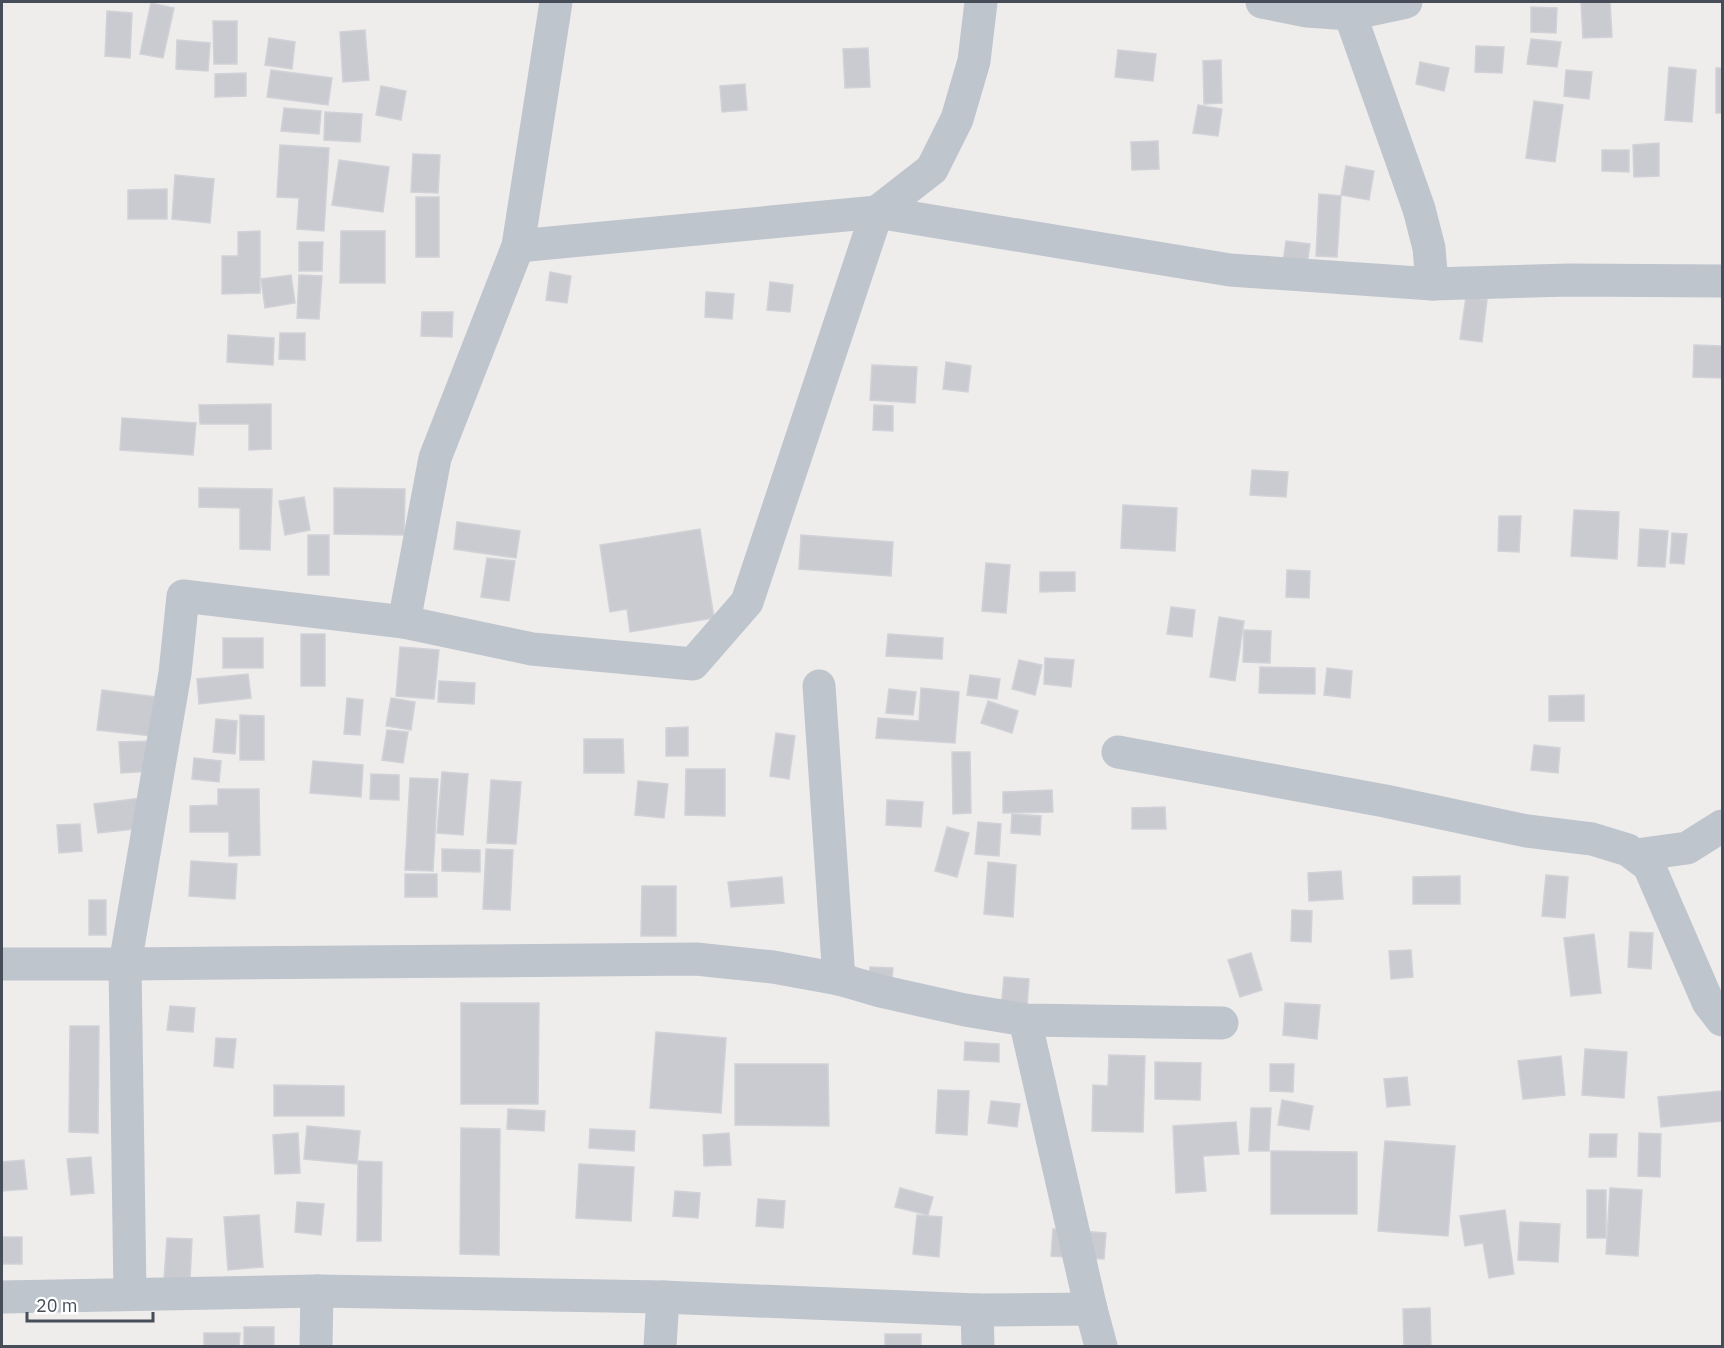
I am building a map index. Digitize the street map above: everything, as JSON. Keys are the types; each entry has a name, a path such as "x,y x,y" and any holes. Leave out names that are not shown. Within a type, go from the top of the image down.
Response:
{"street":[{"path":"404,622 435,458 518,246 556,2"},
{"path":"130,1294 125,964 176,673 183,596 404,622 532,649 693,664 747,602 877,212 932,169 957,119 974,61 981,2"},
{"path":"1262,2 1307,11 1406,2"},
{"path":"1349,8 1419,209 1429,248 1432,284"},
{"path":"518,246 877,212 1230,270 1432,284 1569,280 1722,281"},
{"path":"819,686 839,979"},
{"path":"1118,752 1385,801 1527,831 1592,839 1628,850 1650,866 1708,1002 1722,1020"},
{"path":"1636,855 1687,848 1722,826"},
{"path":"2,964 696,958 839,979 880,992 1025,1020 1221,1023"},
{"path":"1025,1020 1101,1347"},
{"path":"316,1347 317,1291"},
{"path":"2,1297 317,1291 663,1297 977,1310 1091,1309"},
{"path":"660,1347 663,1297"},
{"path":"977,1310 978,1347"}],"building":[{"path":"1581,2 1610,2 1612,37 1583,38"},
{"path":"151,3 174,8 163,58 140,54"},
{"path":"1531,7 1557,8 1556,33 1531,32"},
{"path":"107,11 132,13 130,58 105,56"},
{"path":"213,21 237,21 237,64 214,64"},
{"path":"365,30 369,80 343,82 340,32"},
{"path":"269,38 295,42 292,69 265,65"},
{"path":"1531,39 1561,42 1557,67 1527,64"},
{"path":"177,40 210,43 208,71 176,69"},
{"path":"1476,46 1504,47 1502,73 1475,72"},
{"path":"868,48 870,87 845,88 843,49"},
{"path":"1118,50 1156,54 1153,81 1115,77"},
{"path":"1221,60 1222,103 1204,104 1203,61"},
{"path":"1420,62 1449,68 1444,91 1416,84"},
{"path":"1669,67 1696,70 1692,122 1665,120"},
{"path":"1716,68 1722,68 1722,113 1716,113"},
{"path":"271,70 332,78 328,105 267,97"},
{"path":"1566,70 1592,72 1589,99 1564,96"},
{"path":"246,73 246,96 215,97 215,74"},
{"path":"745,84 747,110 722,112 720,86"},
{"path":"381,86 406,91 401,120 376,115"},
{"path":"1534,101 1563,105 1555,162 1526,158"},
{"path":"1198,105 1222,109 1218,136 1193,133"},
{"path":"284,108 321,111 319,134 281,131"},
{"path":"325,112 362,114 360,142 324,140"},
{"path":"1158,141 1159,169 1132,170 1131,142"},
{"path":"1659,143 1659,176 1634,177 1633,145"},
{"path":"280,145 329,148 324,231 297,229 299,198 277,197"},
{"path":"1602,150 1629,150 1629,172 1602,171"},
{"path":"413,154 440,155 438,193 411,192"},
{"path":"339,160 389,167 383,212 332,205"},
{"path":"1346,166 1374,171 1369,200 1341,195"},
{"path":"175,175 214,179 210,223 172,219"},
{"path":"167,189 167,219 128,219 128,190"},
{"path":"1319,194 1341,196 1337,257 1316,256"},
{"path":"416,197 439,197 439,257 416,257"},
{"path":"260,231 260,293 222,294 222,256 238,256 238,232"},
{"path":"341,231 385,231 385,283 340,283"},
{"path":"1286,241 1310,244 1306,272 1282,269"},
{"path":"299,242 323,242 322,271 299,271"},
{"path":"550,272 571,276 567,303 546,300"},
{"path":"291,275 295,303 265,308 261,279"},
{"path":"299,275 322,276 319,319 297,318"},
{"path":"770,282 793,285 790,312 767,310"},
{"path":"706,292 734,294 732,319 705,317"},
{"path":"1466,297 1487,300 1482,342 1460,339"},
{"path":"422,312 453,312 452,337 421,336"},
{"path":"280,333 305,333 305,360 279,359"},
{"path":"228,335 274,338 273,365 227,362"},
{"path":"1694,345 1722,346 1722,378 1693,377"},
{"path":"946,362 971,366 968,392 943,389"},
{"path":"872,365 917,367 915,403 870,400"},
{"path":"271,404 271,449 249,450 249,424 200,424 199,405"},
{"path":"874,405 893,406 893,431 873,430"},
{"path":"122,418 196,423 193,455 120,450"},
{"path":"1252,470 1288,472 1286,497 1250,495"},
{"path":"199,488 272,489 270,550 240,549 240,508 199,507"},
{"path":"334,488 405,489 404,535 334,534"},
{"path":"304,497 310,530 285,535 279,501"},
{"path":"1123,505 1177,508 1175,551 1121,548"},
{"path":"1574,510 1619,512 1617,559 1571,556"},
{"path":"1499,516 1521,516 1519,552 1498,551"},
{"path":"457,522 520,531 516,558 454,549"},
{"path":"700,529 714,618 630,632 627,609 610,612 600,545"},
{"path":"1640,529 1668,531 1665,567 1638,566"},
{"path":"1672,533 1687,534 1684,564 1670,563"},
{"path":"308,535 329,535 329,575 308,575"},
{"path":"801,535 893,542 891,576 799,569"},
{"path":"487,558 515,561 509,601 481,597"},
{"path":"986,563 1010,565 1006,613 982,611"},
{"path":"1287,570 1310,571 1309,598 1286,597"},
{"path":"1040,572 1075,572 1075,591 1040,592"},
{"path":"1171,607 1195,610 1192,637 1167,634"},
{"path":"1219,617 1244,621 1235,681 1210,677"},
{"path":"1244,630 1271,631 1270,663 1243,662"},
{"path":"301,634 325,634 325,686 301,686"},
{"path":"888,634 943,638 942,659 886,656"},
{"path":"223,638 263,638 263,668 223,668"},
{"path":"400,647 439,650 434,699 396,696"},
{"path":"1045,658 1074,660 1071,687 1044,684"},
{"path":"1019,660 1042,665 1035,695 1012,689"},
{"path":"1260,667 1315,668 1315,694 1259,693"},
{"path":"1327,668 1352,671 1350,698 1324,695"},
{"path":"248,674 251,698 199,704 197,679"},
{"path":"970,675 1000,679 997,699 967,695"},
{"path":"439,681 475,683 474,704 438,702"},
{"path":"921,688 959,692 955,743 876,738 878,718 919,721"},
{"path":"889,689 916,692 913,715 886,713"},
{"path":"102,690 156,697 152,736 97,730"},
{"path":"1584,695 1584,721 1549,721 1549,696"},
{"path":"347,698 363,700 360,735 344,734"},
{"path":"391,698 415,702 411,730 386,726"},
{"path":"988,701 1018,711 1012,733 981,723"},
{"path":"240,715 264,716 264,760 240,760"},
{"path":"216,719 237,721 235,754 213,752"},
{"path":"688,727 688,756 666,756 666,728"},
{"path":"387,730 408,732 403,763 382,760"},
{"path":"776,733 795,736 789,779 770,776"},
{"path":"584,739 623,739 624,773 584,773"},
{"path":"152,741 154,771 121,773 119,742"},
{"path":"1534,745 1560,748 1558,773 1531,770"},
{"path":"952,752 970,752 971,813 953,814"},
{"path":"194,758 221,761 219,782 192,779"},
{"path":"313,761 363,765 361,797 310,793"},
{"path":"686,769 725,769 725,816 685,815"},
{"path":"442,772 468,774 463,835 437,833"},
{"path":"371,774 399,775 399,800 370,799"},
{"path":"410,778 438,779 433,871 405,870"},
{"path":"491,780 521,782 516,844 487,843"},
{"path":"638,781 668,784 664,818 635,815"},
{"path":"218,789 259,789 260,855 229,856 229,832 190,832 190,806 218,805"},
{"path":"1052,790 1053,812 1003,813 1003,792"},
{"path":"149,797 153,827 98,833 94,804"},
{"path":"887,800 923,802 921,827 886,825"},
{"path":"1165,807 1166,829 1132,829 1132,808"},
{"path":"1012,814 1041,816 1040,835 1011,833"},
{"path":"978,822 1001,824 999,856 975,854"},
{"path":"80,824 82,851 59,853 57,825"},
{"path":"947,827 969,833 957,877 935,871"},
{"path":"442,849 480,850 480,872 442,871"},
{"path":"486,849 513,850 510,910 483,909"},
{"path":"191,861 237,864 235,899 189,896"},
{"path":"988,862 1016,865 1013,917 984,914"},
{"path":"1341,871 1343,899 1309,901 1308,873"},
{"path":"405,874 437,874 437,897 405,897"},
{"path":"1546,875 1568,877 1565,918 1542,916"},
{"path":"1460,876 1460,904 1413,904 1413,877"},
{"path":"782,877 784,903 731,907 728,882"},
{"path":"642,886 676,886 676,936 641,936"},
{"path":"89,900 106,900 106,935 89,935"},
{"path":"1292,910 1312,911 1311,942 1291,941"},
{"path":"1630,932 1653,933 1651,969 1628,967"},
{"path":"1594,934 1601,993 1571,996 1564,938"},
{"path":"1411,950 1413,977 1391,979 1389,951"},
{"path":"1251,953 1262,990 1240,997 1228,960"},
{"path":"870,967 893,968 890,998 867,996"},
{"path":"1004,977 1029,979 1026,1020 1000,1018"},
{"path":"461,1003 539,1003 538,1104 461,1104"},
{"path":"1285,1003 1320,1005 1317,1039 1283,1035"},
{"path":"170,1006 195,1008 193,1032 167,1030"},
{"path":"70,1026 99,1026 98,1133 69,1132"},
{"path":"656,1032 726,1038 721,1113 650,1108"},
{"path":"216,1038 236,1039 233,1068 214,1066"},
{"path":"965,1042 999,1044 999,1062 964,1060"},
{"path":"1585,1049 1627,1052 1624,1098 1582,1095"},
{"path":"1109,1055 1145,1056 1143,1132 1092,1131 1093,1085 1108,1086"},
{"path":"1561,1056 1565,1095 1523,1099 1518,1061"},
{"path":"1155,1062 1201,1063 1200,1100 1155,1099"},
{"path":"735,1064 828,1064 829,1126 735,1125"},
{"path":"1270,1064 1294,1064 1293,1092 1270,1091"},
{"path":"1407,1077 1410,1105 1387,1107 1384,1079"},
{"path":"274,1085 344,1086 344,1116 274,1116"},
{"path":"938,1090 969,1091 967,1135 936,1133"},
{"path":"1722,1091 1722,1121 1661,1127 1658,1097"},
{"path":"1282,1100 1313,1106 1309,1130 1278,1125"},
{"path":"991,1101 1020,1104 1017,1127 988,1123"},
{"path":"1251,1108 1271,1108 1269,1151 1249,1151"},
{"path":"508,1109 545,1111 544,1131 507,1129"},
{"path":"1236,1122 1239,1154 1203,1156 1206,1191 1176,1193 1173,1126"},
{"path":"307,1126 360,1131 357,1164 304,1159"},
{"path":"461,1128 500,1129 499,1255 460,1254"},
{"path":"590,1129 635,1131 634,1151 589,1148"},
{"path":"298,1133 300,1173 275,1174 273,1135"},
{"path":"729,1133 731,1165 704,1166 703,1135"},
{"path":"1639,1133 1661,1134 1660,1177 1638,1176"},
{"path":"1590,1134 1617,1134 1616,1157 1589,1157"},
{"path":"1385,1141 1455,1146 1448,1236 1378,1231"},
{"path":"1271,1151 1357,1152 1357,1214 1271,1214"},
{"path":"91,1157 94,1193 71,1195 67,1159"},
{"path":"24,1160 27,1189 2,1191 2,1162"},
{"path":"358,1161 382,1162 381,1241 357,1241"},
{"path":"579,1164 634,1167 631,1221 576,1218"},
{"path":"900,1188 933,1197 928,1215 895,1207"},
{"path":"1610,1188 1642,1190 1638,1256 1606,1254"},
{"path":"1587,1190 1606,1190 1606,1238 1587,1238"},
{"path":"675,1191 700,1193 698,1218 673,1216"},
{"path":"758,1199 785,1201 783,1228 756,1226"},
{"path":"297,1202 324,1204 321,1235 295,1232"},
{"path":"1505,1210 1514,1274 1489,1278 1483,1243 1465,1246 1460,1216"},
{"path":"259,1215 263,1267 228,1270 224,1217"},
{"path":"917,1215 942,1217 939,1257 913,1254"},
{"path":"1520,1222 1560,1224 1558,1262 1518,1260"},
{"path":"1053,1229 1106,1233 1104,1259 1051,1256"},
{"path":"2,1237 22,1237 22,1264 2,1264"},
{"path":"167,1238 192,1239 190,1280 164,1279"},
{"path":"1430,1308 1431,1346 1404,1346 1403,1309"},
{"path":"244,1327 274,1327 274,1346 244,1346"},
{"path":"204,1333 240,1333 239,1346 204,1346"},
{"path":"885,1334 921,1334 921,1346 885,1346"}]}
